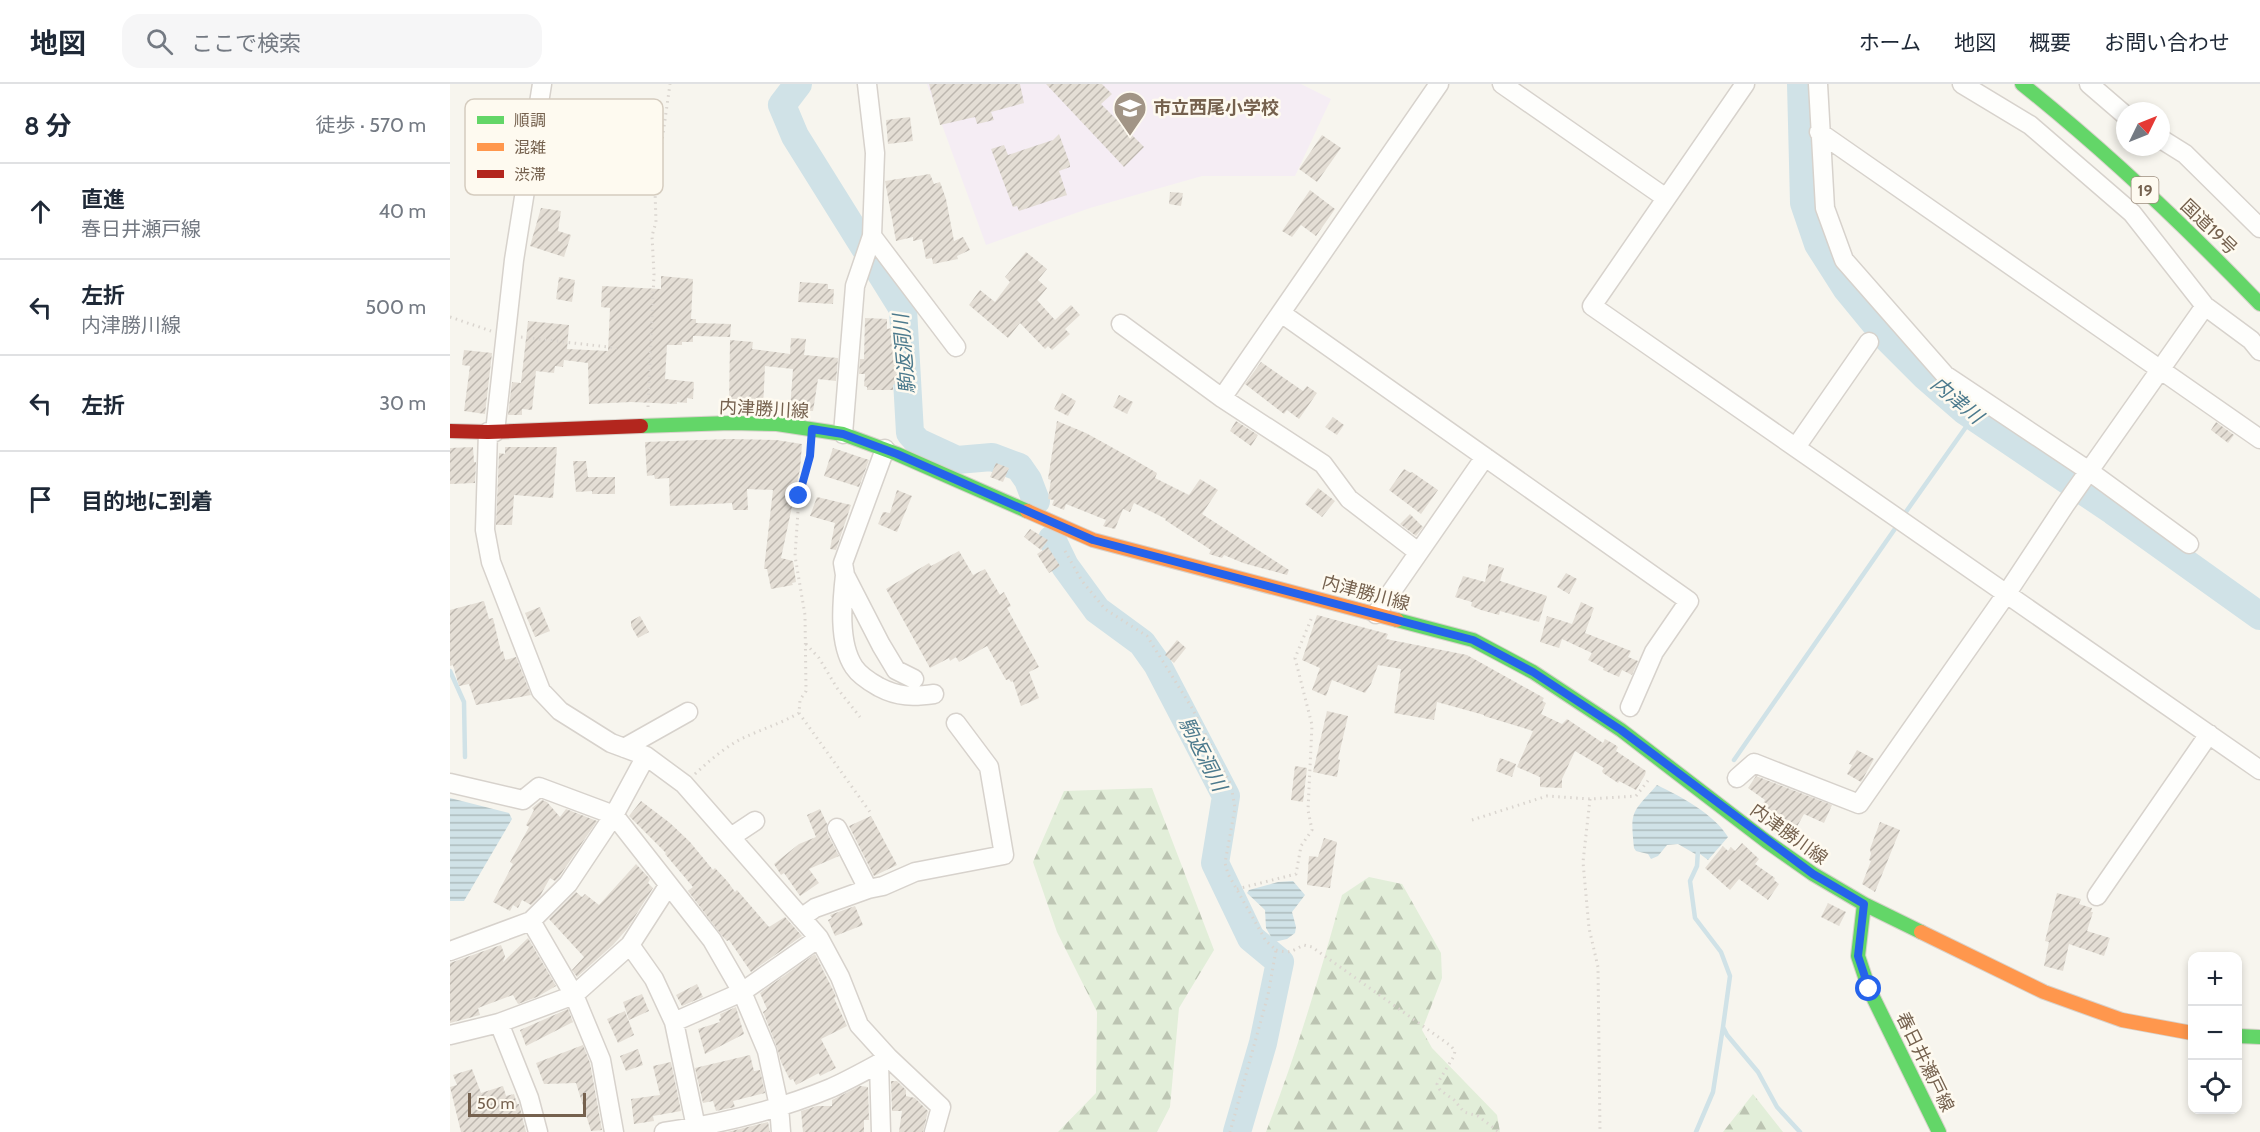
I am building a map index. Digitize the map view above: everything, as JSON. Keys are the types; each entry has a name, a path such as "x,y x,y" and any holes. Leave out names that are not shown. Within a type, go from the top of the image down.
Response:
{"main road":[{"name":"国道19号","path":"2022,84 2204,244 2260,304"},
{"name":"内津勝川線","path":"452,432 731,423 777,424 843,434 885,449 1093,540 1473,640 1533,672 1621,730 1813,874 1864,904 2044,992 2122,1020 2188,1032"},
{"name":"春日井瀬戸線","path":"1864,904 1858,956 1869,989 1940,1132"},
{"path":"2242,1036 2260,1037"}],"street":[{"path":"540,99 542,84"},
{"path":"843,434 855,286 872,236 875,153 867,84"},
{"path":"1222,398 1439,84"},
{"path":"1502,84 1666,198"},
{"path":"1745,84 1592,306 2260,770"},
{"path":"1818,84 1825,208 1845,260 1945,375 2089,471 2189,544"},
{"path":"1962,84 2030,125 2132,213 2205,306 2252,340 2260,351"},
{"path":"2089,84 2116,107"},
{"path":"1819,132 2260,439"},
{"path":"2170,145 2185,154 2260,228"},
{"path":"524,195 514,260 507,336 491,432 485,530 491,562 541,691 560,711 611,743 646,756 684,784 819,938 840,977 859,1025 884,1060 941,1107 934,1132"},
{"path":"872,236 956,347"},
{"path":"1737,778 1754,763 1859,804 2205,306"},
{"path":"1281,313 1689,601 1654,652 1630,707"},
{"path":"1121,324 1222,398 1323,464 1349,499 1418,552"},
{"path":"1796,447 1869,342"},
{"path":"885,449 843,563 845,575 842,609 846,649 854,667 868,681 901,696 934,694"},
{"path":"1376,614 1485,457"},
{"path":"845,575 880,645 896,670 914,678"},
{"path":"624,748 688,712"},
{"path":"801,918 815,908 883,886 915,872 1004,855 989,766 956,723"},
{"path":"2097,896 2209,734"},
{"path":"450,951 531,921 568,884 614,815 646,756"},
{"path":"450,783 523,800 538,787 614,815 712,940 742,992 767,1051 781,1132"},
{"path":"730,837 755,821"},
{"path":"837,828 868,889"},
{"path":"450,1035 499,1023 574,995 630,945 669,886"},
{"path":"531,921 574,995 601,1060 615,1132"},
{"path":"674,1022 742,992 819,938"},
{"path":"630,945 654,979 674,1022 697,1130"},
{"path":"499,1023 529,1098 538,1132"},
{"path":"664,1132 697,1130 778,1106 831,1088 884,1060"},
{"path":"881,1132 884,1060"}],"path":[{"path":"663,134 670,84"},
{"path":"647,426 654,274 652,236 656,222 655,195"},
{"path":"450,317 507,336 617,348"},
{"path":"812,429 810,456 799,496 795,556 805,615 806,691 800,700 799,713 870,812"},
{"path":"1062,527 1064,549 1082,581 1105,609 1147,636 1192,708 1231,785 1236,808 1225,863 1228,874 1266,941 1276,952 1293,952 1304,945 1312,947 1451,1047 1455,1051 1454,1056 1437,1084 1440,1090 1454,1100 1464,1112 1478,1116 1499,1132"},
{"path":"1237,889 1296,874 1301,846 1312,830 1308,810 1312,725 1295,658 1320,599"},
{"path":"805,643 819,658 837,688 860,717"},
{"path":"684,784 723,750 799,713"},
{"path":"1472,820 1547,796 1590,799 1636,796 1663,763"},
{"path":"1590,799 1583,862 1589,928 1598,967 1600,1132"},
{"path":"1230,1132 1268,995 1276,952"}],"shaded area":[{"name":"市立西尾小学校","path":"927,84 1301,84 1331,99 1295,176 1202,176 1090,208 986,245"},
{"path":"1657,785 1705,813 1728,837 1708,860 1678,844 1667,845 1658,856 1651,859 1648,854 1636,851 1633,819 1642,801"},
{"path":"450,798 509,813 512,819 464,901 450,901"},
{"path":"1293,881 1305,895 1292,912 1296,927 1295,933 1287,939 1274,942 1266,928 1265,910 1247,893 1249,890 1278,882"}],"green space":[{"path":"1152,788 1214,950 1179,1008 1170,1107 1157,1132 1058,1132 1096,1093 1097,1012 1057,932 1033,862 1064,791"},
{"path":"1369,877 1402,884 1441,953 1442,978 1422,1030 1432,1048 1497,1115 1500,1132 1266,1132 1307,1015 1342,895"},
{"path":"1753,1094 1783,1132 1723,1132"}],"building":[{"path":"929,84 1020,84 1024,103 991,112 994,120 977,124 975,117 940,125"},
{"path":"1046,84 1102,84 1112,94 1101,104 1144,147 1124,167"},
{"path":"910,117 913,141 888,144 886,120"},
{"path":"1059,134 1070,164 1070,167 1059,171 1067,195 1019,211 1017,206 1013,207 991,149 1004,145 1008,155 1053,140"},
{"path":"1322,135 1341,148 1317,182 1299,169"},
{"path":"930,174 934,184 940,182 946,199 954,241 963,237 970,250 957,256 958,259 933,264 932,258 926,259 922,239 913,241 913,237 896,241 885,181"},
{"path":"1310,190 1335,209 1316,236 1301,225 1292,237 1282,231"},
{"path":"1170,192 1183,193 1181,206 1169,204"},
{"path":"541,208 561,211 558,231 571,235 564,257 530,246"},
{"path":"1026,252 1047,269 1038,280 1047,288 1037,300 1055,320 1071,305 1080,315 1065,329 1070,334 1052,350 1048,346 1045,349 1020,323 1008,338 969,305 980,290 995,302 1010,282 1005,277"},
{"path":"661,276 693,279 691,319 696,319 696,323 731,324 730,337 693,336 693,342 667,345 665,379 694,382 693,399 687,398 687,403 677,402 677,404 631,402 589,404 588,363 564,360 563,367 555,366 554,373 536,371 532,410 522,409 522,415 508,415 512,382 521,383 528,321 569,325 567,349 608,351 610,308 601,307 602,286 661,289"},
{"path":"559,277 575,280 572,302 556,299"},
{"path":"800,282 828,284 828,289 834,289 833,304 798,302"},
{"path":"865,318 887,319 887,329 892,328 893,339 897,339 898,361 893,390 867,390 864,386 865,374 859,374 860,359 864,359"},
{"path":"791,338 806,339 804,355 838,358 836,381 818,379 813,411 810,413 790,410 793,369 765,366 763,408 729,407 730,340 753,342 752,349 790,354"},
{"path":"464,350 492,353 485,414 464,411 470,366 462,365"},
{"path":"1261,362 1303,391 1307,386 1317,393 1299,419 1287,410 1284,414 1245,384"},
{"path":"1062,393 1076,401 1068,416 1054,409"},
{"path":"1119,395 1133,402 1127,414 1113,407"},
{"path":"1333,417 1344,425 1337,435 1325,427"},
{"path":"1057,421 1086,433 1133,459 1157,473 1155,478 1189,495 1200,479 1218,490 1202,514 1289,570 1287,575 1243,563 1224,555 1222,558 1209,554 1211,550 1166,519 1134,503 1130,512 1123,509 1115,529 1103,526 1106,520 1066,504 1064,510 1052,505 1054,500 1048,499 1051,480 1048,479"},
{"path":"1236,421 1258,435 1251,446 1230,431"},
{"path":"2216,422 2234,435 2228,443 2211,430"},
{"path":"776,440 802,444 800,469 781,558 793,561 796,582 792,583 793,585 771,589 767,569 764,569 773,490 747,489 748,510 733,510 732,503 670,506 669,478 655,479 654,475 647,476 645,442"},
{"path":"473,447 474,462 476,462 475,483 450,484 450,448"},
{"path":"505,447 557,447 553,498 514,495 512,525 496,525 499,453 505,454"},
{"path":"833,448 869,460 859,487 824,476"},
{"path":"573,461 586,461 588,477 615,477 615,494 592,494 592,491 576,492"},
{"path":"996,463 1009,468 1003,482 990,477"},
{"path":"1404,469 1438,490 1421,514 1389,490"},
{"path":"1318,488 1335,501 1322,517 1305,504"},
{"path":"897,490 912,496 897,532 878,524 883,512 890,513"},
{"path":"817,497 851,505 836,550 830,549 835,523 810,516"},
{"path":"1410,514 1423,527 1416,536 1400,524"},
{"path":"1030,529 1048,540 1041,550 1024,537"},
{"path":"1048,547 1060,566 1049,573 1037,554"},
{"path":"959,551 973,575 985,569 1000,595 1004,592 1011,606 1007,608 1039,667 1029,672 1039,698 1021,706 1013,681 1006,680 987,646 959,662 956,657 950,661 949,658 930,668 886,589 929,563 931,566"},
{"path":"1489,564 1504,568 1500,581 1547,596 1539,622 1500,611 1499,615 1481,610 1471,606 1472,602 1455,597 1463,576 1485,582"},
{"path":"1566,573 1577,579 1569,594 1557,587"},
{"path":"484,601 489,619 493,618 505,660 516,657 531,695 476,705 469,684 459,686 453,665 450,666 450,610"},
{"path":"1581,602 1594,608 1585,633 1631,651 1628,657 1638,661 1632,675 1622,670 1619,677 1603,670 1604,668 1588,660 1592,653 1562,639 1559,648 1540,642 1547,616 1572,624"},
{"path":"540,607 550,631 535,637 525,613"},
{"path":"1317,615 1388,634 1386,639 1467,655 1544,698 1542,701 1546,703 1541,714 1562,724 1567,719 1603,743 1605,739 1614,744 1618,747 1616,751 1646,771 1645,775 1636,790 1619,781 1618,783 1603,773 1604,768 1575,751 1562,779 1562,788 1540,787 1540,777 1517,767 1533,731 1437,702 1434,720 1394,713 1401,669 1378,665 1365,693 1332,680 1326,696 1312,690 1320,668 1302,660"},
{"path":"640,616 649,632 638,638 631,626 631,621"},
{"path":"1177,640 1186,648 1174,663 1165,655"},
{"path":"1327,711 1348,716 1338,759 1340,760 1337,777 1313,772"},
{"path":"1857,750 1874,759 1861,782 1847,774 1852,765 1849,764"},
{"path":"1500,758 1516,764 1512,777 1496,771"},
{"path":"1295,766 1307,768 1303,802 1291,800"},
{"path":"1756,776 1832,805 1824,823 1804,814 1790,839 1768,822 1770,818 1758,812 1765,800 1748,788"},
{"path":"542,800 547,802 560,817 566,809 597,821 559,877 555,881 550,878 540,896 531,905 522,900 518,908 513,905 510,911 493,902 513,864 510,862 529,827 526,825 534,810 532,808"},
{"path":"641,801 690,842 713,870 715,868 735,892 737,890 769,927 785,917 802,936 751,972 729,940 723,937 688,891 693,887 666,853 629,816"},
{"path":"820,809 827,824 827,833 839,856 809,869 819,883 800,896 784,873 781,875 774,864 799,844 816,837 807,815"},
{"path":"871,816 897,865 874,876 849,826"},
{"path":"1880,822 1900,830 1875,892 1862,884 1871,861 1869,860 1870,849"},
{"path":"1324,838 1337,842 1330,888 1307,885 1309,856 1318,857"},
{"path":"1742,843 1759,859 1755,864 1775,878 1774,880 1779,884 1768,900 1739,879 1730,890 1705,868 1723,846 1728,851 1731,847 1735,851"},
{"path":"636,864 650,879 648,883 653,888 627,929 613,945 577,977 572,970 584,957 549,919 576,892 582,897 585,894 599,905"},
{"path":"2057,893 2081,899 2079,904 2092,908 2091,912 2093,912 2087,931 2110,938 2104,956 2069,944 2063,971 2044,966 2049,942 2045,941"},
{"path":"1828,903 1846,912 1839,926 1821,917"},
{"path":"855,906 863,925 835,936 828,920 832,918 830,915"},
{"path":"528,938 556,986 537,997 518,1004 513,995 478,1008 480,1015 450,1023 450,963 501,945 505,956 503,962"},
{"path":"815,954 834,992 836,997 834,998 847,1026 821,1039 836,1068 820,1076 819,1073 796,1085 793,1079 790,1080 781,1062 763,1012 767,1009 760,993"},
{"path":"697,984 703,997 682,1006 676,995"},
{"path":"642,994 649,1011 629,1020 623,1002"},
{"path":"736,1007 744,1034 705,1054 698,1029 720,1022 720,1014"},
{"path":"568,1009 573,1022 526,1046 520,1030"},
{"path":"625,1011 634,1035 618,1043 607,1019"},
{"path":"583,1045 590,1063 602,1130 591,1131 576,1083 544,1084 536,1063"},
{"path":"638,1049 643,1065 626,1071 620,1056"},
{"path":"750,1055 754,1071 760,1070 765,1093 733,1101 735,1107 716,1111 713,1101 703,1103 695,1068"},
{"path":"671,1062 681,1111 653,1116 654,1121 634,1124 631,1099 660,1095 653,1066"},
{"path":"472,1069 481,1093 503,1086 506,1096 514,1094 526,1132 461,1132 450,1087 457,1085 453,1075"},
{"path":"891,1081 897,1081 906,1090 906,1096 915,1098 928,1111 923,1132 899,1132 902,1111 892,1111"},
{"path":"860,1086 868,1087 869,1120 864,1120 864,1132 803,1132 801,1111 817,1106 832,1106 832,1100"},
{"path":"768,1122 770,1132 727,1132 752,1126"}],"waterway":[{"name":"駒返洞川","path":"798,84 782,105 795,136 903,309 910,433 918,442 957,460 992,457 1019,467 1028,480 1036,501"},
{"name":"内津川","path":"1801,84 1804,203 1818,244 1846,288 1887,338 1926,377 1965,411 2113,511 2260,616"},
{"path":"1903,516 1966,427 1965,411"},
{"path":"1734,760 1899,523"},
{"name":"駒返洞川","path":"1052,539 1065,566 1097,610 1142,643 1157,664 1226,796 1215,863 1251,938 1280,962 1263,1043 1237,1132"},
{"path":"450,671 464,702 465,757"},
{"path":"1698,849 1697,866 1690,881 1695,918 1721,952 1730,976 1723,1027 1758,1072 1777,1107 1800,1132"},
{"path":"1696,1132 1713,1092 1723,1027"}],"traffic: fast":[{"path":"2022,84 2145,190 2260,304"},
{"path":"641,426 777,424 843,434 897,454 1027,511"},
{"path":"1397,620 1473,640 1533,672 1621,730 1813,874 1864,904 1921,932"},
{"path":"1864,904 1858,956 1869,989 1939,1132"},
{"path":"2242,1036 2260,1037"}],"traffic: slow":[{"path":"1027,511 1093,540 1397,620"},
{"path":"1921,932 2044,992 2122,1020 2188,1032"}],"traffic: jam":[{"path":"450,431 488,432 641,426"}],"place":[{"name":"市立西尾小学校","path":"1130,137"}],"route":[{"path":"799,496 810,456 812,429 843,434 897,454 1093,540 1473,640 1533,672 1621,730 1766,841 1813,874 1864,904 1858,956 1869,989"}]}
